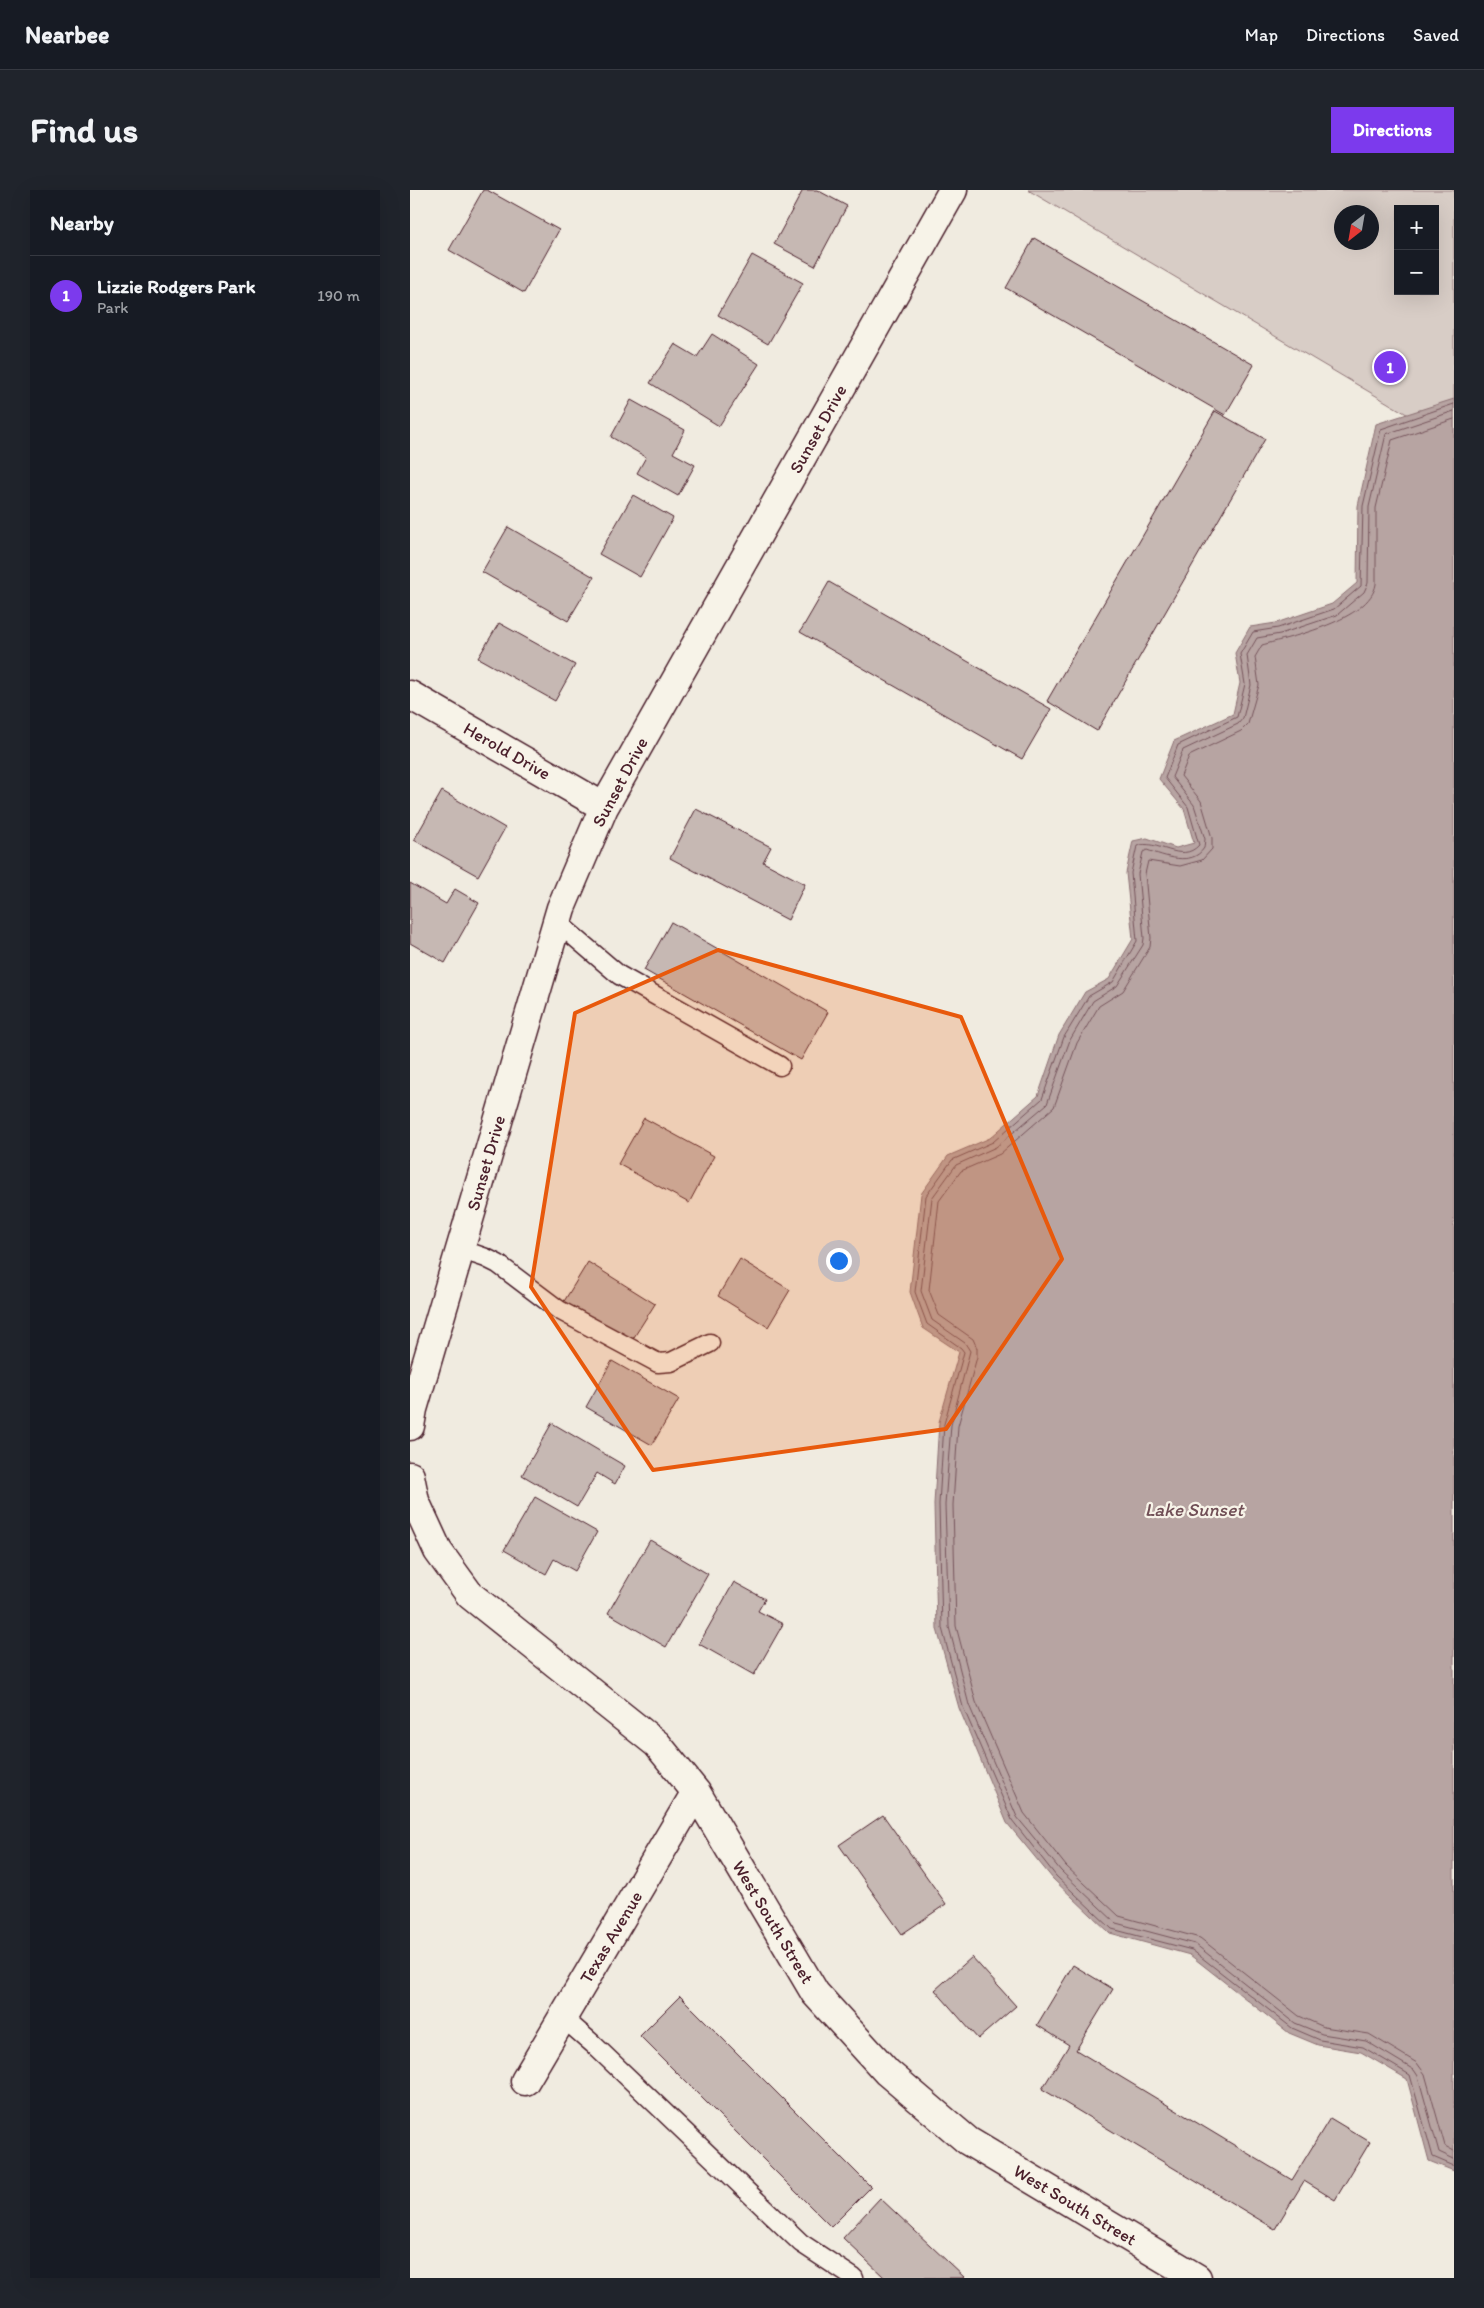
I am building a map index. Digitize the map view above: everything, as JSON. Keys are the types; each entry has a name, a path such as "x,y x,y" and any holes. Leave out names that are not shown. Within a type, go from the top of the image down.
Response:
{"street":[{"name":"Sunset Drive","path":"410,1426 413,1409 561,908 604,807 952,190"},
{"name":"Herold Drive","path":"410,695 604,807"},
{"name":"West South Street","path":"412,1488 438,1551 470,1595 657,1744 696,1792 815,1993 887,2072 968,2141 1197,2278"},
{"name":"Texas Avenue","path":"525,2081 696,1792"}],"lane":[{"path":"557,922 619,975 780,1066"},
{"path":"460,1249 498,1264 559,1310 658,1363 671,1362 710,1343"},
{"path":"562,2018 594,2044 802,2243 854,2278"}],"highlighted area":[{"path":"718,950 961,1017 1062,1259 946,1429 653,1470 531,1287 575,1013"}],"shaded area":[{"path":"1028,190 1454,190 1454,442"}],"water":[{"name":"Lake Sunset","path":"1454,399 1454,2171 1429,2161 1407,2079 1361,2052 1318,2045 1289,2033 1190,1955 1110,1933 1053,1879 1007,1823 959,1708 937,1629 934,1504 939,1422 959,1352 923,1328 910,1292 921,1194 948,1156 990,1138 1038,1096 1059,1035 1085,992 1109,979 1133,939 1126,873 1133,841 1147,838 1176,848 1194,843 1184,809 1159,779 1174,741 1233,714 1240,683 1235,653 1250,627 1276,623 1332,604 1357,583 1358,506 1376,424"}],"building":[{"path":"483,190 487,190 559,230 524,293 449,250"},
{"path":"803,190 817,190 847,206 815,266 774,244"},
{"path":"1034,238 1254,365 1225,415 1006,288"},
{"path":"752,255 803,283 768,344 718,315"},
{"path":"712,334 759,364 719,426 650,383 675,344 697,357"},
{"path":"631,400 685,430 673,453 695,465 678,496 637,473 646,457 611,437"},
{"path":"1215,411 1265,439 1097,731 1047,701"},
{"path":"633,495 673,518 640,577 599,554"},
{"path":"508,527 594,577 568,621 482,572"},
{"path":"829,582 1051,709 1022,759 800,632"},
{"path":"499,623 575,665 555,701 478,658"},
{"path":"442,791 505,828 478,876 414,840"},
{"path":"696,809 771,847 763,862 805,884 788,920 670,858"},
{"path":"410,883 446,904 455,889 479,903 445,963 410,943"},
{"path":"671,922 828,1012 801,1060 644,970"},
{"path":"644,1118 714,1156 689,1203 618,1164"},
{"path":"740,1259 790,1290 768,1327 718,1296"},
{"path":"588,1262 655,1304 629,1345 563,1303"},
{"path":"612,1361 679,1399 652,1445 586,1407"},
{"path":"552,1423 625,1466 615,1484 597,1473 577,1507 522,1475"},
{"path":"535,1497 597,1532 575,1571 554,1559 546,1574 504,1550"},
{"path":"650,1540 708,1574 666,1647 608,1613"},
{"path":"734,1582 765,1599 758,1611 783,1624 754,1675 699,1644"},
{"path":"883,1815 946,1904 902,1934 839,1845"},
{"path":"972,1957 1016,2006 978,2039 935,1990"},
{"path":"1073,1965 1113,1989 1076,2050 1292,2180 1330,2118 1370,2142 1335,2200 1304,2181 1275,2229 1042,2089 1069,2045 1037,2025"},
{"path":"680,1996 871,2187 831,2227 640,2036"},
{"path":"880,2198 965,2278 885,2278 843,2238"}],"place":[{"name":"Lizzie Rodgers Park","path":"1390,367"}]}
